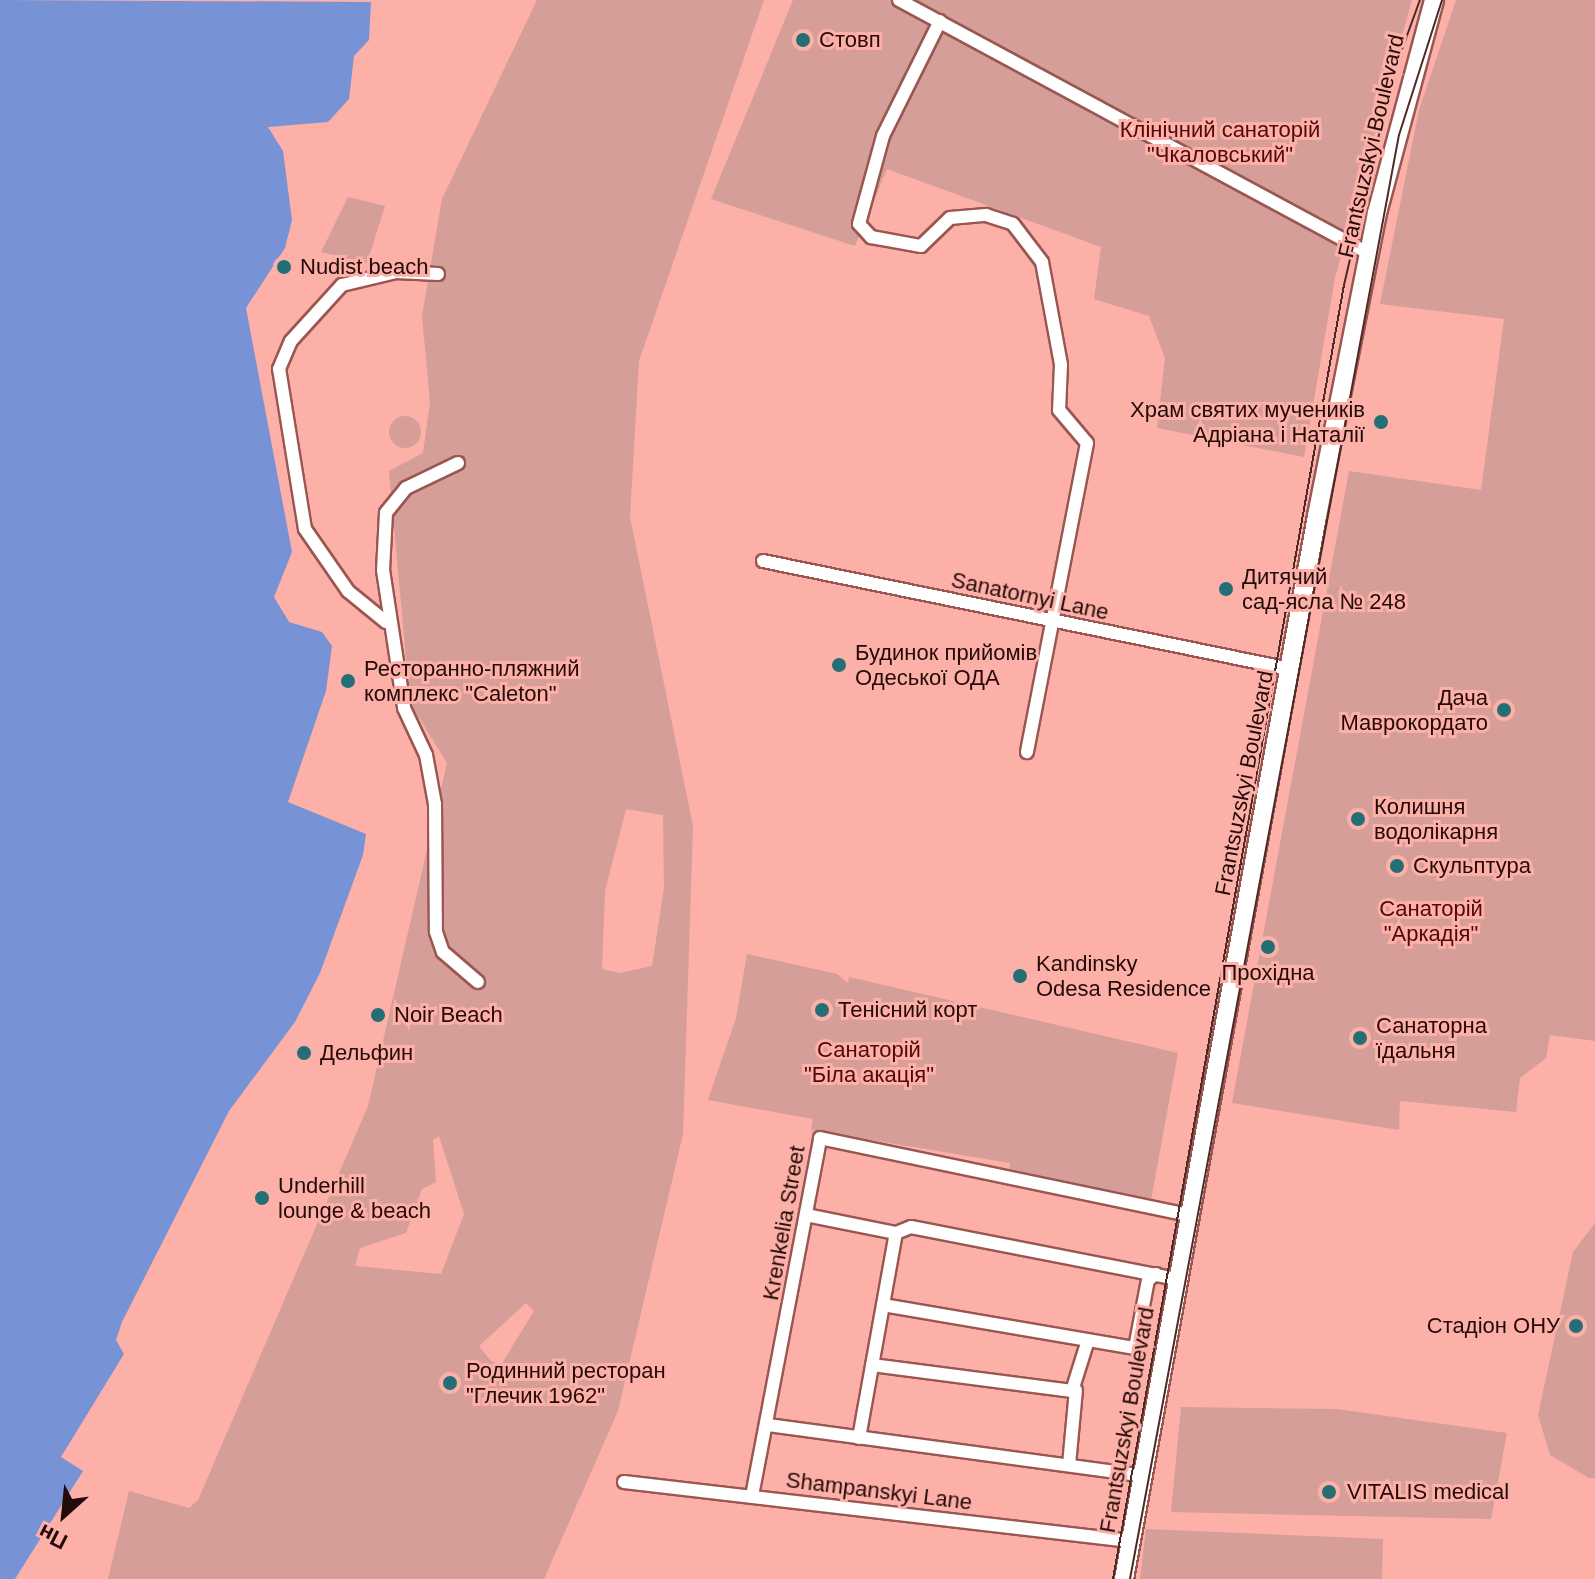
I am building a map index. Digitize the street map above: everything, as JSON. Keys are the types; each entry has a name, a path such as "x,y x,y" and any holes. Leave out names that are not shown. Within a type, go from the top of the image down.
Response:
{"street":[{"path":"899,0 1370,254"},
{"name":"Frantsuzskyi Boulevard","path":"1124,1579 1176,1279 1370,254 1406,83 1434,0"},
{"path":"940,21 883,136 859,224 871,237 921,246 958,215 1013,224 1042,262 1063,416 1087,443 1027,752"},
{"path":"386,622 348,591 305,529 279,369 291,341 342,285 396,272 438,274"},
{"path":"458,463 406,488 386,513 386,622 435,804 436,932 443,952 478,982"},
{"name":"Sanatornyi Lane","path":"763,561 1290,669"},
{"name":"Krenkelia Street","path":"752,1496 768,1425 820,1138 1189,1215"},
{"path":"806,1215 896,1233 911,1227 1176,1279"},
{"path":"859,1438 896,1233"},
{"path":"883,1305 1135,1348 1148,1280 1156,1274"},
{"path":"1069,1465 1076,1390 1088,1340"},
{"path":"872,1365 1076,1390"},
{"path":"768,1425 1140,1475"},
{"name":"Shampanskyi Lane","path":"624,1482 1130,1541"}],"green space":[{"path":"537,0 764,0 639,361 630,517 693,826 683,1134 618,1411 544,1579 108,1579 129,1491 189,1508 198,1500 368,1106 447,763 410,703 389,471 423,453 430,402 422,316 442,199","holes":["626,809 663,815 664,888 652,966 620,973 602,969 605,891","439,1136 464,1214 441,1274 355,1266 360,1248 406,1233 422,1189 436,1182 433,1140","526,1303 534,1311 501,1365 491,1361 479,1346"]},
{"name":"Клінічний санаторій \"Чкаловський\"","path":"793,0 1412,0 1335,278 1304,457 1157,428 1165,358 1149,316 1094,299 1101,247 887,169 855,246 711,199"},
{"name":"Санаторій \"Аркадія\"","path":"1456,0 1595,0 1595,1041 1550,1035 1546,1058 1520,1078 1516,1112 1400,1101 1399,1130 1232,1103 1349,471 1481,490 1504,319 1380,304 1419,110"},
{"path":"348,197 385,206 367,263 321,252"},
{"path":"405,416 416,421 421,432 416,443 405,448 394,443 389,432 394,421"},
{"name":"Санаторій \"Біла акація\"","path":"747,954 837,974 848,983 849,977 1178,1053 1151,1200 1009,1174 1010,1163 811,1130 813,1119 708,1100 736,1018"},
{"name":"Стадіон ОНУ","path":"1595,1223 1595,1478 1589,1478 1550,1455 1538,1415 1573,1252"},
{"path":"1181,1407 1337,1409 1507,1433 1491,1519 1171,1512"},
{"path":"1146,1529 1383,1539 1382,1579 1140,1579"}],"water":[{"path":"0,0 371,2 369,40 354,56 349,99 328,122 268,127 283,151 292,220 285,248 246,308 292,552 274,597 289,622 322,632 332,646 326,691 288,802 366,834 363,855 320,973 295,1022 229,1111 122,1322 116,1340 124,1354 61,1457 83,1471 15,1579 0,1579"}],"tram line":[{"path":"1113,1579 1344,285 1393,74 1420,0"},
{"path":"1130,1579 1399,135 1442,0"}],"place":[{"name":"Стовп","path":"803,40"},
{"name":"Nudist beach","path":"284,267"},
{"name":"Храм святих мучеників Адріана і Наталії","path":"1381,422"},
{"name":"Дитячий сад-ясла № 248","path":"1226,589"},
{"name":"Будинок прийомів Одеської ОДА","path":"839,665"},
{"name":"Ресторанно-пляжний комплекс \"Caleton\"","path":"348,681"},
{"name":"Дача Маврокордато","path":"1504,710"},
{"name":"Колишня водолікарня","path":"1358,819"},
{"name":"Скульптура","path":"1397,866"},
{"name":"Прохідна","path":"1268,947"},
{"name":"Kandinsky Odesa Residence","path":"1020,976"},
{"name":"Тенісний корт","path":"822,1010"},
{"name":"Noir Beach","path":"378,1015"},
{"name":"Санаторна їдальня","path":"1360,1038"},
{"name":"Дельфин","path":"304,1053"},
{"name":"Underhill lounge & beach","path":"262,1198"},
{"name":"Стадіон ОНУ","path":"1576,1326"},
{"name":"Родинний ресторан \"Глечик 1962\"","path":"450,1383"},
{"name":"VITALIS medical","path":"1329,1492"}]}
